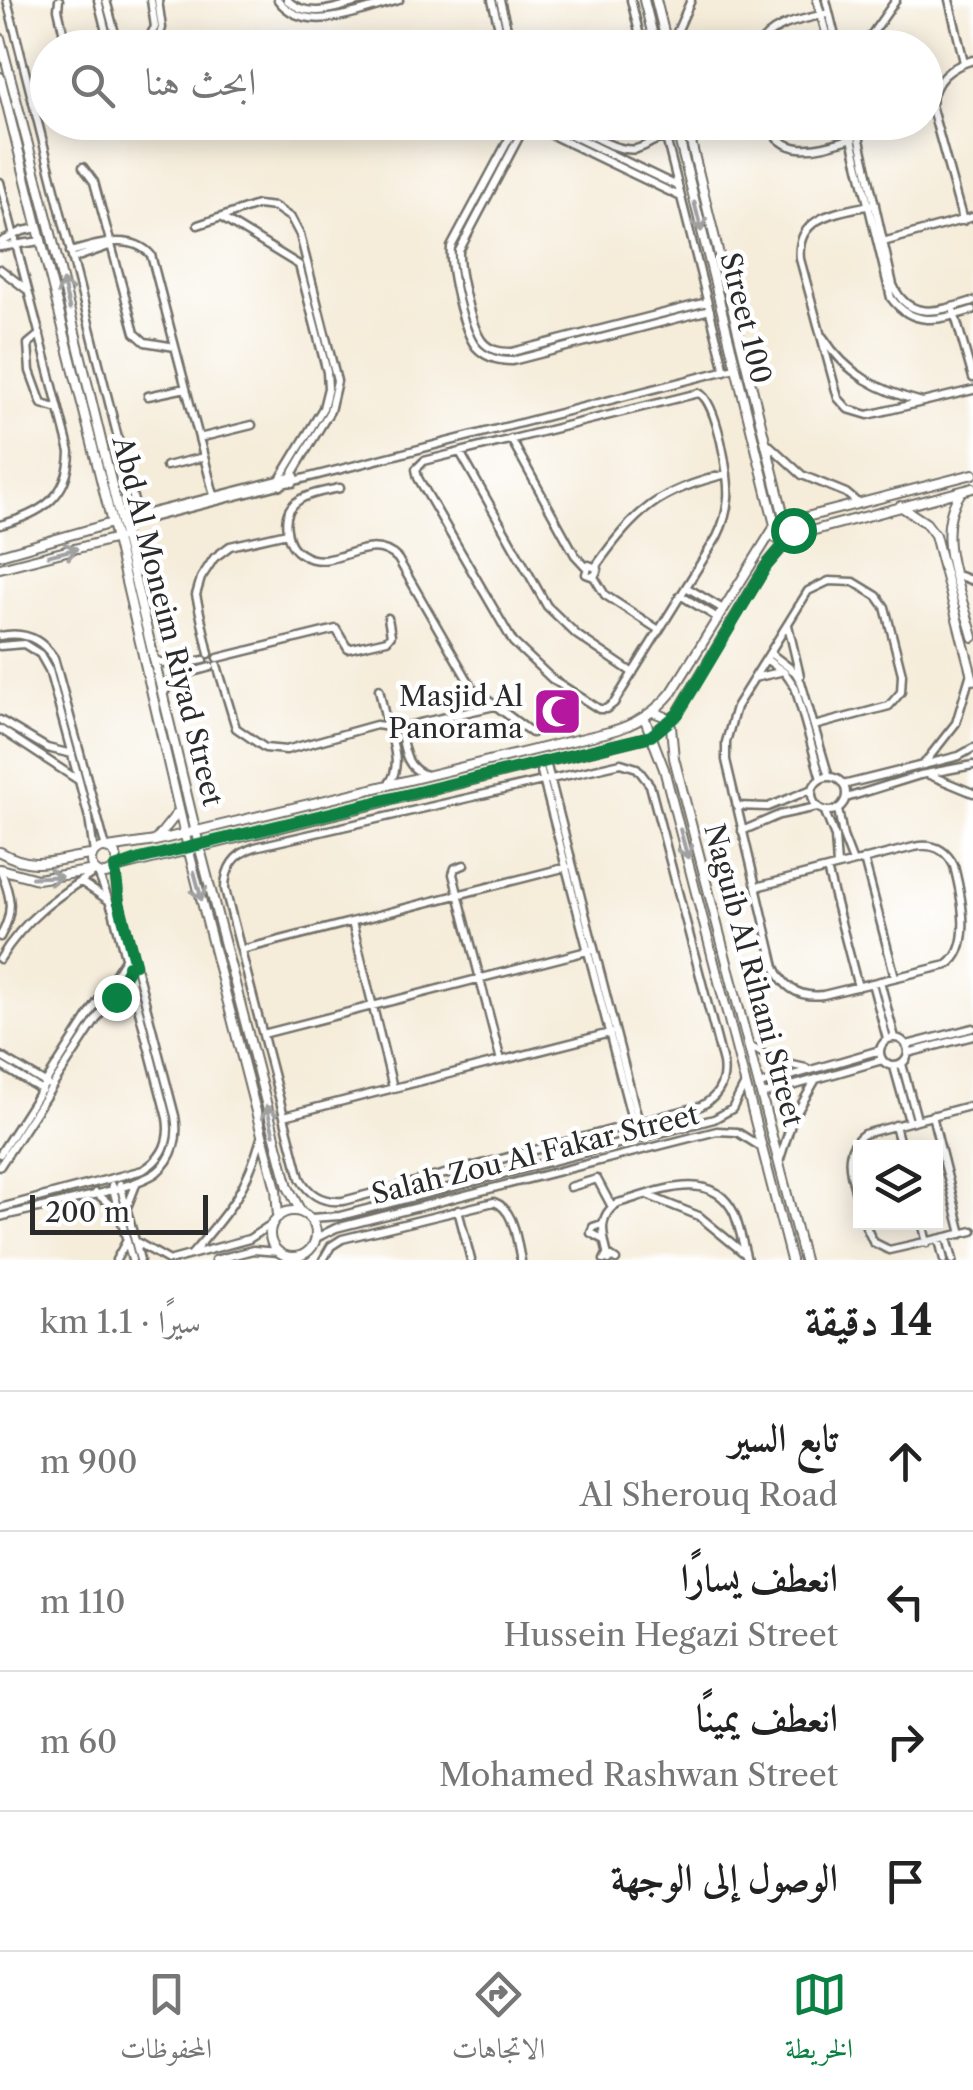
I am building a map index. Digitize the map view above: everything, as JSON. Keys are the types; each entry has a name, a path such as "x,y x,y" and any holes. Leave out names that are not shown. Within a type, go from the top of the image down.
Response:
{"street":[{"path":"7,0 30,92"},
{"path":"59,0 63,30"},
{"path":"98,0 106,30"},
{"path":"106,0 114,30"},
{"path":"153,30 155,0"},
{"path":"155,0 161,30"},
{"path":"278,0 294,15 312,20 399,0"},
{"path":"288,0 299,10 316,12 364,0"},
{"path":"492,0 503,30"},
{"path":"500,0 504,30"},
{"path":"631,0 638,30"},
{"path":"644,0 652,30"},
{"path":"656,0 664,30"},
{"path":"677,30 691,0"},
{"path":"818,0 832,30"},
{"path":"826,0 828,30"},
{"path":"875,30 896,0"},
{"path":"943,77 969,61 949,0"},
{"path":"773,30 826,14"},
{"path":"650,21 660,18"},
{"name":"Abd Al Moneim Riyad Street","path":"0,38 49,225 179,811 278,1201 275,1220"},
{"name":"Abd Al Moneim Riyad Street","path":"0,78 118,523"},
{"path":"42,140 138,518"},
{"path":"515,140 460,246 458,263 477,332 487,346 508,352 609,332 708,306"},
{"path":"566,140 678,186"},
{"path":"579,140 681,198"},
{"path":"604,140 632,149 650,140"},
{"path":"666,140 725,371"},
{"name":"Street 100","path":"679,140 774,528"},
{"name":"Street 100","path":"690,140 786,521 792,526 790,539"},
{"path":"780,140 796,149 846,140"},
{"path":"857,140 888,291 901,310 921,320 936,320 973,301"},
{"path":"941,140 963,221"},
{"path":"605,156 610,143"},
{"path":"83,167 94,182 135,333 145,342 175,347"},
{"path":"0,524 38,513 63,487 70,452 1,190"},
{"path":"0,556 281,482 323,408 328,388 298,229 281,209 257,205 198,226"},
{"path":"871,205 815,220 800,242 800,260 835,392 848,408 875,415 973,390"},
{"path":"221,217 296,262 309,283 335,369 337,388 330,411 295,479"},
{"path":"880,243 973,217"},
{"path":"0,244 49,225"},
{"path":"0,244 52,238"},
{"path":"71,255 102,244 135,243 151,255 214,496"},
{"path":"0,269 28,291"},
{"path":"953,311 973,310"},
{"path":"953,311 973,378"},
{"path":"820,332 839,358 862,379 890,393 923,402"},
{"path":"40,334 28,344 30,372 42,404 59,408"},
{"path":"138,518 736,368"},
{"path":"148,396 186,388"},
{"path":"700,394 711,404 727,474 728,499 723,523 612,706 599,708 552,679 514,642 417,475 417,466 422,462 460,452 700,394"},
{"path":"199,438 252,424"},
{"path":"511,439 575,556 591,567"},
{"path":"766,442 802,474 846,493 858,504"},
{"path":"460,452 547,606 572,631 632,673"},
{"path":"166,466 204,457"},
{"path":"659,630 605,595 594,577 588,575 591,567 628,522 654,500 684,485 727,474"},
{"path":"0,852 38,864 93,854 620,729 648,715 672,692 774,528 786,521 973,474"},
{"path":"340,488 298,500 288,512 287,533 296,550 314,560 370,547 390,552 398,559 473,689 532,733"},
{"path":"0,869 38,878 96,871 107,874 114,868 188,848 651,736 670,722 767,565 790,539 810,529 973,488"},
{"path":"921,771 956,723 972,675 945,553 947,520 962,491"},
{"path":"900,506 926,522 957,574 973,637"},
{"path":"774,528 777,540 790,539"},
{"path":"287,533 230,546 214,558 196,595 207,657 215,663 234,724 265,748 286,750 376,725 400,727 495,706"},
{"path":"0,568 120,537"},
{"name":"Abd Al Moneim Riyad Street","path":"120,537 155,656 242,1012 292,1197 301,1212"},
{"path":"957,574 973,581"},
{"path":"756,886 924,845 943,850 954,866 969,928 968,947 963,956 947,965 858,987 813,996 803,995 785,984 775,966 742,832 726,760 726,742 736,707 808,591 840,580 866,588 885,607 903,683 896,700 880,710 814,726"},
{"path":"685,587 721,614"},
{"path":"680,595 721,614"},
{"path":"970,624 973,612"},
{"path":"164,694 174,678 335,629 346,648 391,637 388,618"},
{"path":"788,622 825,778"},
{"path":"0,636 34,638 54,658 107,848 116,856 114,868 129,965 168,1135 162,1152 150,1165 116,1182 94,1192 0,1217"},
{"path":"0,646 24,644 40,654 49,670 79,780 96,871 111,903 177,1126 175,1144 167,1161 154,1174 137,1182 116,1182 0,1208"},
{"path":"144,656 155,656 171,666 207,657"},
{"path":"768,656 785,673 798,696 825,778"},
{"path":"768,656 795,672 802,682"},
{"path":"207,657 215,663"},
{"path":"753,678 768,672 785,673"},
{"path":"379,688 397,768 388,785"},
{"path":"464,712 473,689"},
{"path":"648,715 662,714 670,722"},
{"name":"Naguib Al Rihani Street","path":"648,715 791,1260"},
{"path":"0,720 52,750 72,754"},
{"path":"159,722 170,720"},
{"name":"Naguib Al Rihani Street","path":"670,722 680,780 804,1260"},
{"path":"400,727 408,762 414,770 428,776"},
{"path":"0,728 79,780"},
{"path":"0,740 13,736"},
{"path":"52,750 67,737"},
{"path":"852,862 838,809 846,798 973,748"},
{"path":"538,749 640,1138"},
{"path":"622,763 637,768 648,780 723,1063 722,1083 707,1103 636,1123 332,1202 315,1196 302,1183 241,950 225,882 232,862 242,852 547,779 622,763"},
{"path":"825,778 844,784 973,765"},
{"path":"921,771 973,792"},
{"path":"736,806 768,807 813,788 825,778"},
{"path":"668,784 680,780"},
{"path":"844,784 846,798"},
{"path":"813,788 813,798 835,838 837,866"},
{"path":"742,832 778,815 838,809"},
{"path":"155,841 179,811"},
{"path":"864,859 895,977"},
{"path":"464,865 453,870 501,1061"},
{"path":"241,950 570,867"},
{"path":"828,868 858,987"},
{"path":"0,869 12,902 0,937"},
{"path":"0,959 20,929 54,898 96,871"},
{"path":"692,876 704,872"},
{"path":"80,882 111,903"},
{"path":"8,922 20,929"},
{"path":"352,922 394,1088"},
{"path":"263,1034 591,950"},
{"path":"0,1166 46,1088 110,999 129,965"},
{"path":"0,1154 46,1088 53,1071 129,965"},
{"path":"876,982 891,1039 907,1049 973,1036"},
{"path":"110,999 136,1000"},
{"path":"232,1014 242,1012"},
{"path":"913,1120 898,1065 907,1049 973,1028"},
{"path":"284,1116 612,1033"},
{"path":"759,1085 880,1050 891,1039"},
{"path":"749,1046 779,1062 813,1069"},
{"path":"880,1050 882,1060"},
{"path":"0,1056 46,1088"},
{"path":"762,1095 882,1060 898,1065"},
{"path":"0,1065 26,1076 53,1071"},
{"path":"26,1076 33,1102"},
{"path":"779,1164 792,1121 816,1079"},
{"name":"Salah Zou Al Fakar Street","path":"311,1218 327,1218 724,1115 738,1102 745,1082"},
{"path":"858,1140 864,1134 973,1105"},
{"path":"932,1115 962,1234"},
{"path":"691,1125 695,1137"},
{"path":"895,1125 899,1140"},
{"name":"Salah Zou Al Fakar Street","path":"316,1238 330,1230 717,1131 737,1132 763,1149"},
{"path":"191,1255 242,1193 262,1134"},
{"path":"853,1145 853,1179"},
{"path":"583,1154 586,1165"},
{"path":"570,1187 597,1179 612,1206"},
{"path":"116,1182 132,1260"},
{"path":"123,1211 137,1182"},
{"path":"609,1258 602,1224 612,1206 688,1185 717,1193 732,1210 746,1257"},
{"path":"94,1192 123,1211"},
{"path":"648,1195 699,1216 746,1257"},
{"path":"278,1201 292,1197"},
{"path":"776,1202 788,1198"},
{"path":"323,1260 331,1246 342,1239 489,1202 503,1205 509,1212 521,1260"},
{"path":"458,1210 470,1260"},
{"path":"130,1240 170,1260 256,1236 286,1212 301,1212 311,1218 316,1238 309,1260"},
{"path":"327,1218 330,1230"},
{"path":"275,1220 271,1239 286,1256"},
{"path":"866,1230 880,1248 898,1250 973,1232"},
{"path":"924,1230 927,1243"},
{"path":"256,1236 260,1250"},
{"path":"943,1239 944,1260"},
{"path":"943,1239 952,1260"},
{"path":"116,1260 130,1240"},
{"path":"130,1240 140,1260"},
{"path":"215,1260 260,1250 298,1256 311,1248"}],"place":[{"name":"Masjid Al Panorama","path":"558,712"}],"route":[{"path":"116,997 110,999 128,966 135,964 119,902 115,868 651,736 678,714 767,565 793,530"}]}
